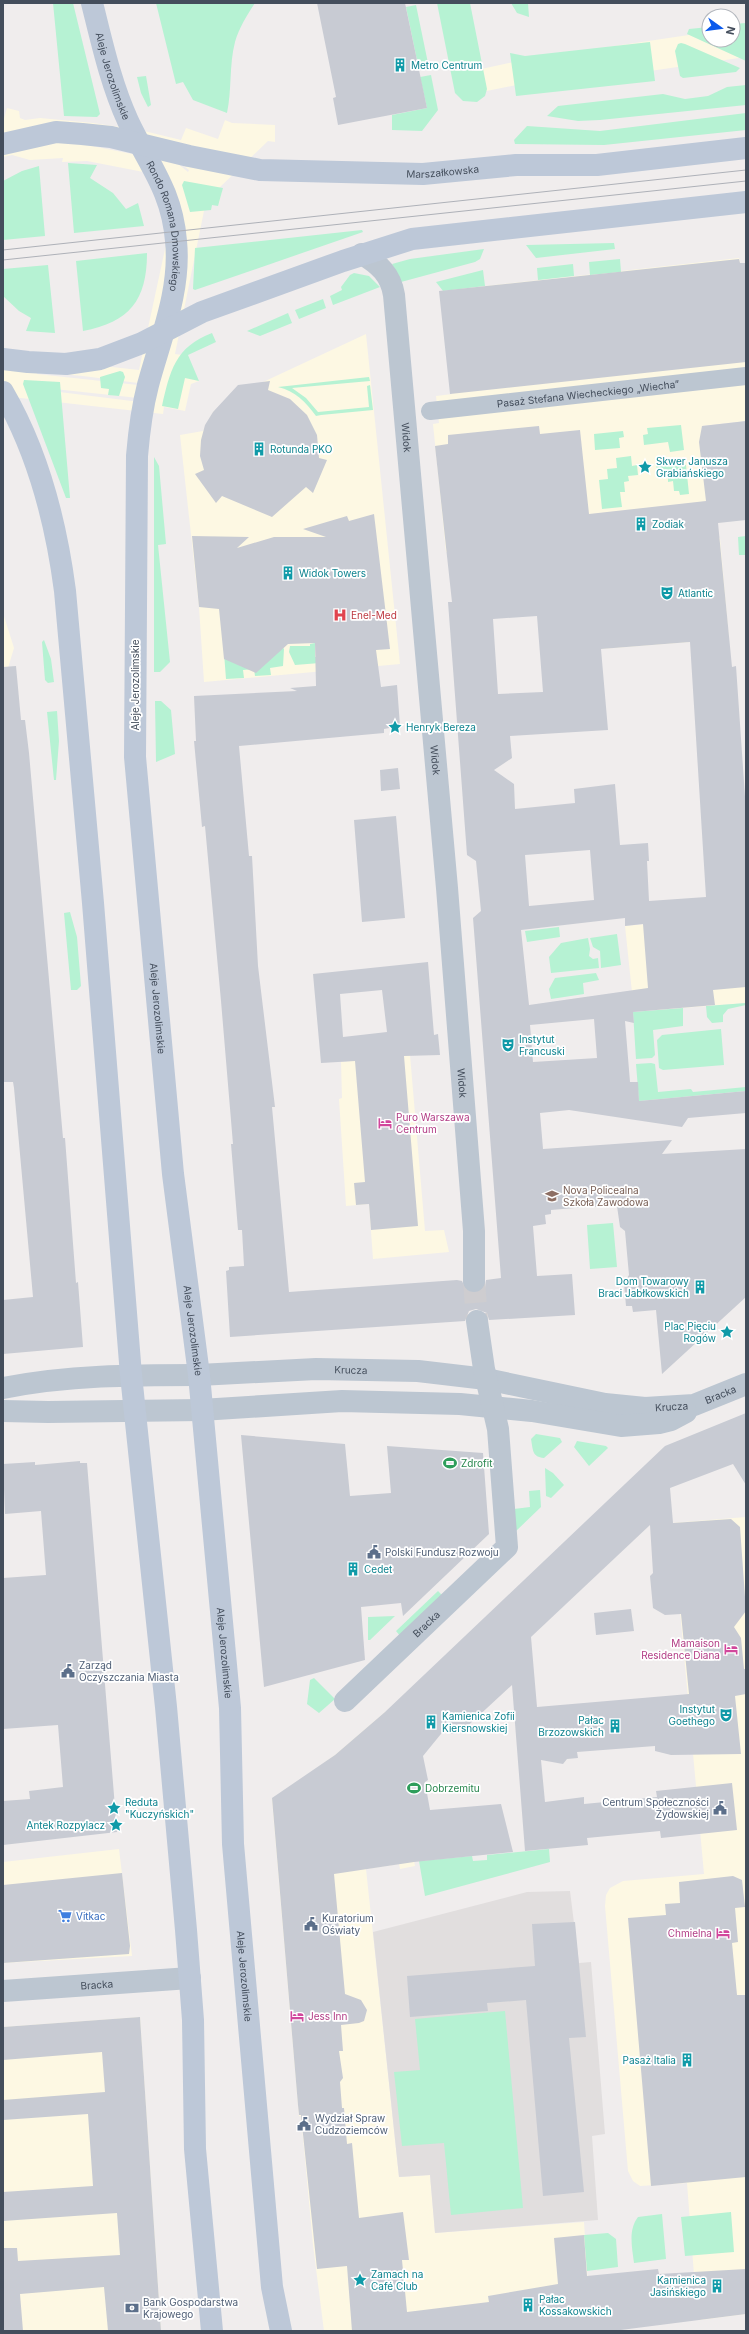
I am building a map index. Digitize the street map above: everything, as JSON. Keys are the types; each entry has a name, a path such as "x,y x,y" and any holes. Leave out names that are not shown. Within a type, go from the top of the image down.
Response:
{"main road":[{"name":"Aleje Jerozolimskie","path":"92,3 104,52 119,98 141,145"},
{"path":"3,144 56,132 111,137 141,145"},
{"name":"Marszałkowska","path":"141,145 260,170 423,174 516,165 597,165 746,148"},
{"name":"Rondo Romana Dmowskiego","path":"141,145 167,194 176,241 176,274 171,306 163,331"},
{"path":"3,359 28,362 76,363 120,353 202,312 362,254 422,238 746,202"},
{"name":"Aleje Jerozolimskie","path":"163,331 141,419 137,456 135,757 173,1174 198,1375 230,1708 233,1844 240,1931 272,2288 281,2331"},
{"path":"3,392 33,458 48,498 58,542 92,895 135,1411 166,1707 190,1978 195,2149 212,2331"}],"street":[{"name":"Widok","path":"362,254 383,268 389,278 394,295 447,888 474,1231 474,1281"},
{"name":"Pasaż Stefana Wiecheckiego „Wiecha”","path":"430,411 746,376"},
{"path":"478,1321 486,1379 494,1407"},
{"name":"Krucza","path":"3,1388 46,1380 132,1376 340,1370 418,1371 486,1379 628,1407 694,1405"},
{"name":"Bracka","path":"694,1405 746,1384"},
{"name":"Krucza","path":"3,1411 201,1410 342,1401 494,1407 532,1411 621,1426 643,1425 671,1420 694,1405"},
{"name":"Bracka","path":"345,1701 507,1547 498,1429 494,1407"},
{"name":"Bracka","path":"3,1991 190,1978"}],"shaded area":[{"path":"701,33 701,48 738,48 739,58 527,89 526,83 467,95 463,73 527,59"},
{"path":"7,108 19,111 20,118 25,120 40,118 93,123 140,130 181,140 186,128 218,139 225,120 232,123 275,125 275,142 268,141 219,188 222,191 219,203 206,201 175,354 183,355 199,381 191,384 185,411 164,407 163,414 3,396 3,355 139,370 173,212 164,176 87,161 62,162 63,158 30,160 12,155 3,157 3,122","holes":["87,145 105,145 177,161 189,170 188,172 177,163","37,372 83,376 138,383 138,385 37,374","36,387 129,397 137,398 137,401 35,389"]},
{"path":"739,258 740,263 746,263 746,421 702,426 710,501 694,541 720,538 729,639 601,649 596,591 489,548 446,552 433,424 439,423 436,396 452,394 441,291"},
{"path":"366,334 400,664 204,682 199,607 180,435 203,431 213,412 231,397"},
{"path":"3,613 14,648 8,668 3,675"},
{"path":"746,915 746,1003 657,1010 633,1002 625,926"},
{"name":"Puro Warszawa Centrum","path":"410,1055 425,1231 444,1230 449,1252 373,1259 369,1204 346,1206 339,1099 342,1098 341,1062"},
{"path":"746,1517 746,2314 701,2320 699,2301 696,2301 687,2183 640,2186 633,2181 628,2171 605,1906 606,1895 610,1888 623,1881 704,1874 672,1523"},
{"path":"385,1712 415,1866 400,1869 399,1864 366,1869 399,2177 430,2175 435,2233 584,2222 591,2331 324,2331 313,2245 301,2116 299,2116 272,1800 335,1755"},
{"name":"Vitkac","path":"119,1849 132,1956 3,1963 3,1862"},
{"path":"570,1891 579,1963 591,1962 605,2134 592,2136 598,2220 435,2233 430,2175 399,2177 373,1932 527,1892"},
{"path":"140,2017 161,2331 3,2331 3,2027"}],"green space":[{"path":"53,3 73,3 100,114 97,117 64,116"},
{"path":"156,3 255,3 235,42 227,113 193,100 183,82 176,84"},
{"path":"437,3 470,3 487,89 485,96 477,102 463,101 455,93"},
{"path":"511,3 528,3 529,17 517,13"},
{"path":"416,5 429,68 419,70 406,7"},
{"path":"741,23 746,23 746,61 718,48 741,48"},
{"path":"701,28 701,40 687,34 689,29"},
{"path":"650,42 655,81 516,96 510,53 525,56"},
{"path":"681,43 740,68 736,72 683,78 680,76 675,51 678,44"},
{"path":"431,75 438,110 422,131 392,130 392,115 427,108 420,77"},
{"path":"146,76 151,105 148,107 141,93 137,77"},
{"path":"746,85 746,105 600,120 578,121 547,116 558,106 663,94 685,99 708,96 727,87"},
{"path":"746,113 746,130 604,145 515,144 514,140 527,126 600,131"},
{"path":"68,163 97,165 90,178 113,193 126,209 138,203 144,226 74,233"},
{"path":"39,166 45,236 3,240 3,181 22,171"},
{"path":"184,181 223,188 218,206 212,205 211,210 190,212 182,185"},
{"path":"362,230 363,232 195,290 193,289 195,248"},
{"path":"614,243 615,249 536,258 526,245"},
{"path":"484,249 480,259 475,262 401,282 392,264 410,259"},
{"path":"147,253 144,284 133,306 124,315 113,322 83,331 76,261"},
{"path":"620,259 621,272 590,275 589,262"},
{"path":"573,264 574,276 538,280 537,268"},
{"path":"48,265 55,333 26,331 31,318 19,311 3,296 3,269"},
{"path":"483,270 485,286 443,291 436,282"},
{"path":"354,273 369,276 380,287 333,305 330,296 342,290 341,287 350,275"},
{"path":"323,299 326,308 299,319 295,310"},
{"path":"288,313 292,323 260,336 247,331"},
{"path":"212,333 216,342 188,355 199,381 185,378 178,409 162,406 172,371 182,353 190,345"},
{"path":"120,371 123,372 125,377 119,396 108,395 109,389 101,388 100,377"},
{"path":"369,377 370,381 292,388 306,398 318,412 369,407 367,386 370,385 373,410 316,416 295,394 278,387"},
{"path":"24,380 60,382 70,498 66,498 23,384"},
{"path":"681,425 684,450 670,452 668,442 644,445 643,435 648,434 647,428"},
{"path":"623,431 624,437 619,438 620,448 595,450 594,434"},
{"path":"631,456 632,466 637,465 638,475 628,476 629,481 624,482 625,492 620,492 622,507 602,509 599,480 608,479 607,469 617,468 616,458"},
{"path":"154,457 159,466 166,544 158,545 170,662 160,672 154,672"},
{"path":"676,461 677,466 686,465 689,494 680,495 679,491 674,491 673,481 668,482 668,477 658,478 656,463"},
{"path":"746,536 746,555 739,555 738,537"},
{"path":"44,640 51,659 54,682 48,683 45,680 42,642"},
{"path":"279,643 284,649 283,666 270,668 271,675 255,676 254,669 243,670 244,678 226,679 224,653"},
{"path":"315,643 315,657 356,652 332,662 295,665 289,652 290,646 310,646 310,644"},
{"path":"155,701 161,701 171,710 175,754 156,762"},
{"path":"57,711 59,741 56,780 54,780 47,712"},
{"path":"70,912 77,937 81,986 77,990 71,990 64,913"},
{"path":"559,927 560,937 527,942 525,931"},
{"path":"617,934 621,965 601,968 600,951 593,947 590,938"},
{"path":"588,938 590,949 589,956 593,959 598,958 599,968 551,973 549,957 561,943"},
{"path":"596,973 599,980 583,983 584,994 551,999 549,989 555,978"},
{"path":"746,1003 746,1005 728,1009 723,1015 723,1022 712,1023 707,1017 706,1006"},
{"path":"683,1008 683,1026 653,1030 655,1055 652,1058 636,1059 633,1012"},
{"path":"721,1029 724,1065 663,1070 659,1068 657,1040 662,1035"},
{"path":"636,1064 655,1064 658,1092 691,1089 693,1092 746,1087 746,1091 639,1101"},
{"path":"613,1223 617,1267 590,1269 587,1225"},
{"path":"536,1434 560,1438 562,1442 544,1458 540,1457 535,1454 532,1446 531,1439"},
{"path":"577,1441 606,1446 608,1448 589,1466 574,1447"},
{"path":"545,1468 553,1473 564,1485 551,1498 546,1496"},
{"path":"540,1490 541,1507 515,1532 514,1509 530,1507 529,1491"},
{"path":"438,1591 443,1596 401,1637 396,1631"},
{"path":"395,1616 370,1640 368,1640 368,1617"},
{"path":"314,1678 335,1699 319,1713 307,1704 310,1680"},
{"path":"549,1849 550,1862 425,1896 419,1861 472,1856 473,1861 487,1860 487,1855"},
{"path":"505,2011 523,2208 451,2215 444,2143 402,2146 394,2072 420,2070 415,2019"},
{"path":"731,2212 734,2252 685,2256 681,2217"},
{"path":"662,2214 666,2259 634,2263 632,2233 635,2222 638,2217"},
{"path":"608,2233 616,2239 618,2267 587,2271 584,2235"}],"building":[{"name":"Metro Centrum","path":"317,3 405,3 427,108 338,125 333,98 336,97"},
{"path":"739,259 740,263 746,263 746,362 450,394 439,291"},
{"name":"Rotunda PKO","path":"270,381 268,390 290,399 307,415 317,435 319,458 327,460 313,493 306,487 272,517 222,496 216,503 195,474 204,470 200,456 201,440 205,425 213,412 238,385"},
{"path":"746,421 746,520 718,523 732,667 736,666 746,811 746,987 713,990 715,1005 633,1012 634,1023 625,1021 630,1082 638,1082 639,1101 746,1091 746,1113 688,1118 682,1127 569,1110 540,1113 543,1149 672,1140 662,1154 746,1149 746,1297 662,1374 656,1310 633,1312 632,1306 626,1306 624,1283 629,1275 625,1231 620,1227 617,1206 587,1207 551,1210 551,1214 545,1215 546,1224 533,1226 537,1276 572,1274 575,1315 489,1320 487,1313 476,1309 469,1311 465,1321 230,1337 226,1271 229,1270 229,1267 244,1266 242,1230 238,1230 231,1144 233,1144 221,1001 205,826 202,827 194,741 196,741 194,696 297,691 290,688 316,686 315,643 288,644 256,673 224,659 219,609 199,607 192,536 249,537 237,548 274,537 326,537 303,529 347,516 349,521 374,514 390,649 376,650 381,687 397,685 400,726 384,729 384,733 239,746 249,856 252,856 258,966 275,1107 272,1107 289,1292 457,1280 462,1281 467,1292 474,1293 485,1288 486,1280 501,1278 473,918 481,911 476,861 467,855 448,602 452,602 435,446 448,444 448,435 539,426 540,434 580,430 589,514 706,501 699,442 702,426","holes":["537,616 543,692 498,694 493,619","690,642 706,897 649,901 647,861 649,861 648,843 620,845 615,784 574,789 575,803 515,809 514,784 494,770 512,758 510,736 608,730 601,649","590,850 594,900 529,906 525,855","625,918 625,926 643,924 648,988 529,1005 521,930","594,1019 597,1058 533,1062 530,1025"]},
{"path":"16,666 21,720 25,720 29,753 83,1347 3,1354 3,1300 33,1297 14,1088 13,1082 4,1082 3,1056 3,667"},
{"path":"398,768 400,789 381,791 380,770"},
{"path":"396,816 405,918 362,922 354,820"},
{"path":"428,962 434,1035 438,1034 440,1055 404,1056 418,1226 371,1230 369,1204 356,1205 354,1183 365,1182 355,1061 321,1063 313,974","holes":["382,990 387,1032 343,1037 340,994"]},
{"path":"746,1413 746,1485 733,1464 670,1488 673,1523 731,1519 740,1527 746,1611 734,1627 741,1638 744,1669 746,1669 746,1694 735,1696 741,1754 671,1755 655,1751 655,1746 577,1752 578,1758 567,1759 563,1764 541,1760 545,1802 584,1797 584,1804 657,1797 656,1791 732,1783 737,1830 661,1838 660,1831 587,1838 588,1845 525,1851 512,1685 460,1733 451,1734 445,1729 423,1756 428,1780 425,1782 430,1810 501,1804 513,1852 414,1862 334,1874 345,1994 361,2000 367,2010 364,2021 341,2025 343,2051 339,2051 343,2078 340,2082 342,2108 344,2108 347,2144 352,2143 359,2218 403,2212 409,2260 402,2260 407,2312 489,2302 488,2296 558,2284 554,2238 584,2235 587,2276 658,2269 659,2274 746,2269 746,2314 613,2331 352,2331 347,2266 317,2269 301,2115 299,2115 298,2105 272,1798 335,1755 385,1712 665,1446","holes":["650,1525 653,1573 650,1576 653,1608 665,1615 681,1614 689,1694 537,1707 531,1637"]},
{"name":"Cedet","path":"241,1435 345,1444 350,1496 391,1493 387,1446 483,1453 489,1534 403,1616 401,1603 361,1607 365,1660 264,1687"},
{"path":"80,1461 80,1463 87,1463 117,1832 3,1845 3,1801 30,1799 29,1791 63,1787 58,1725 3,1729 3,1578 46,1575 41,1511 5,1514 3,1464 35,1462 35,1465"},
{"path":"631,1609 634,1631 596,1635 594,1613"},
{"name":"Vitkac","path":"122,1873 130,1946 129,1954 3,1963 3,1885"},
{"path":"733,1876 742,1880 745,1907 735,1908 738,1942 732,1943 737,1995 746,1995 746,2177 651,2186 628,1918 666,1915 665,1904 680,1903 679,1882"},
{"path":"575,1922 586,2037 569,2038 584,2192 543,2196 526,2000 487,2003 488,2011 410,2017 407,1976 535,1966 532,1924"},
{"path":"140,2017 161,2331 108,2331 104,2287 20,2294 23,2331 3,2331 3,2248 17,2248 18,2261 120,2255 117,2213 3,2221 3,2192 93,2186 88,2114 3,2120 3,2100 105,2092 102,2052 3,2060 3,2027"}],"tunnel":[{"path":"474,1281 477,1321"}],"tram line":[{"path":"3,250 746,170"},
{"path":"3,260 746,181"}],"place":[{"name":"Metro Centrum","path":"400,65"},
{"name":"Rotunda PKO","path":"259,449"},
{"name":"Skwer Janusza Grabiańskiego","path":"645,467"},
{"name":"Zodiak","path":"641,524"},
{"name":"Widok Towers","path":"288,573"},
{"name":"Atlantic","path":"667,593"},
{"name":"Enel-Med","path":"340,615"},
{"name":"Henryk Bereza","path":"395,727"},
{"name":"Instytut Francuski","path":"508,1045"},
{"name":"Puro Warszawa Centrum","path":"385,1123"},
{"name":"Nova Policealna Szkoła Zawodowa","path":"552,1196"},
{"name":"Dom Towarowy Braci Jabłkowskich","path":"700,1287"},
{"name":"Plac Pięciu Rogów","path":"727,1332"},
{"name":"Zdrofit","path":"450,1463"},
{"name":"Polski Fundusz Rozwoju","path":"374,1552"},
{"name":"Cedet","path":"353,1569"},
{"name":"Mamaison Residence Diana","path":"731,1649"},
{"name":"Zarząd Oczyszczania Miasta","path":"68,1671"},
{"name":"Instytut Goethego","path":"726,1715"},
{"name":"Kamienica Zofii Kiersnowskiej","path":"431,1722"},
{"name":"Pałac Brzozowskich","path":"615,1726"},
{"name":"Dobrzemitu","path":"414,1788"},
{"name":"Reduta \"Kuczyńskich\"","path":"114,1808"},
{"name":"Centrum Społeczności Żydowskiej","path":"720,1808"},
{"name":"Antek Rozpylacz","path":"116,1825"},
{"name":"Vitkac","path":"65,1916"},
{"name":"Kuratorium Oświaty","path":"311,1924"},
{"name":"Chmielna","path":"723,1933"},
{"name":"Jess Inn","path":"297,2016"},
{"name":"Pasaż Italia","path":"687,2060"},
{"name":"Wydział Spraw Cudzoziemców","path":"304,2124"},
{"name":"Zamach na Café Club","path":"360,2280"},
{"name":"Kamienica Jasińskiego","path":"717,2286"},
{"name":"Pałac Kossakowskich","path":"528,2305"},
{"name":"Bank Gospodarstwa Krajowego","path":"132,2308"}]}
